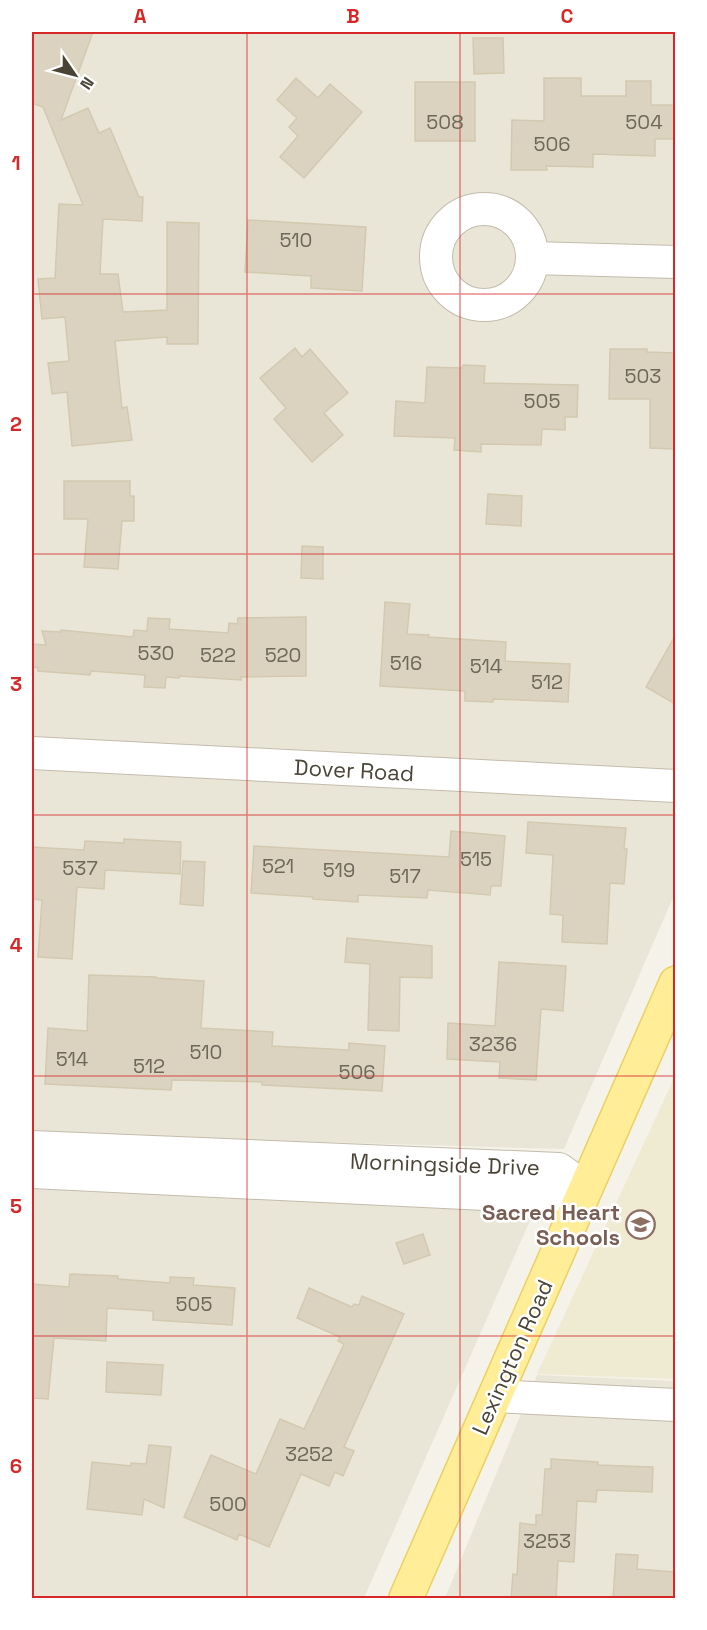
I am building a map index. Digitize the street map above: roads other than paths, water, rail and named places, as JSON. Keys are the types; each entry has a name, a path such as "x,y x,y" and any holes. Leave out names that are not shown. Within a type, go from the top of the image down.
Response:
{"main road":[{"name":"Lexington Road","path":"406,1599 675,983"}],"street":[{"path":"532,258 675,262"},
{"name":"Dover Road","path":"32,753 675,786"},
{"name":"Morningside Drive","path":"32,1147 559,1169 585,1188"},
{"name":"Morningside Drive","path":"32,1172 547,1197 585,1188"},
{"path":"495,1396 675,1405"}],"place":[{"name":"Sacred Heart Schools","path":"641,1225"}]}
